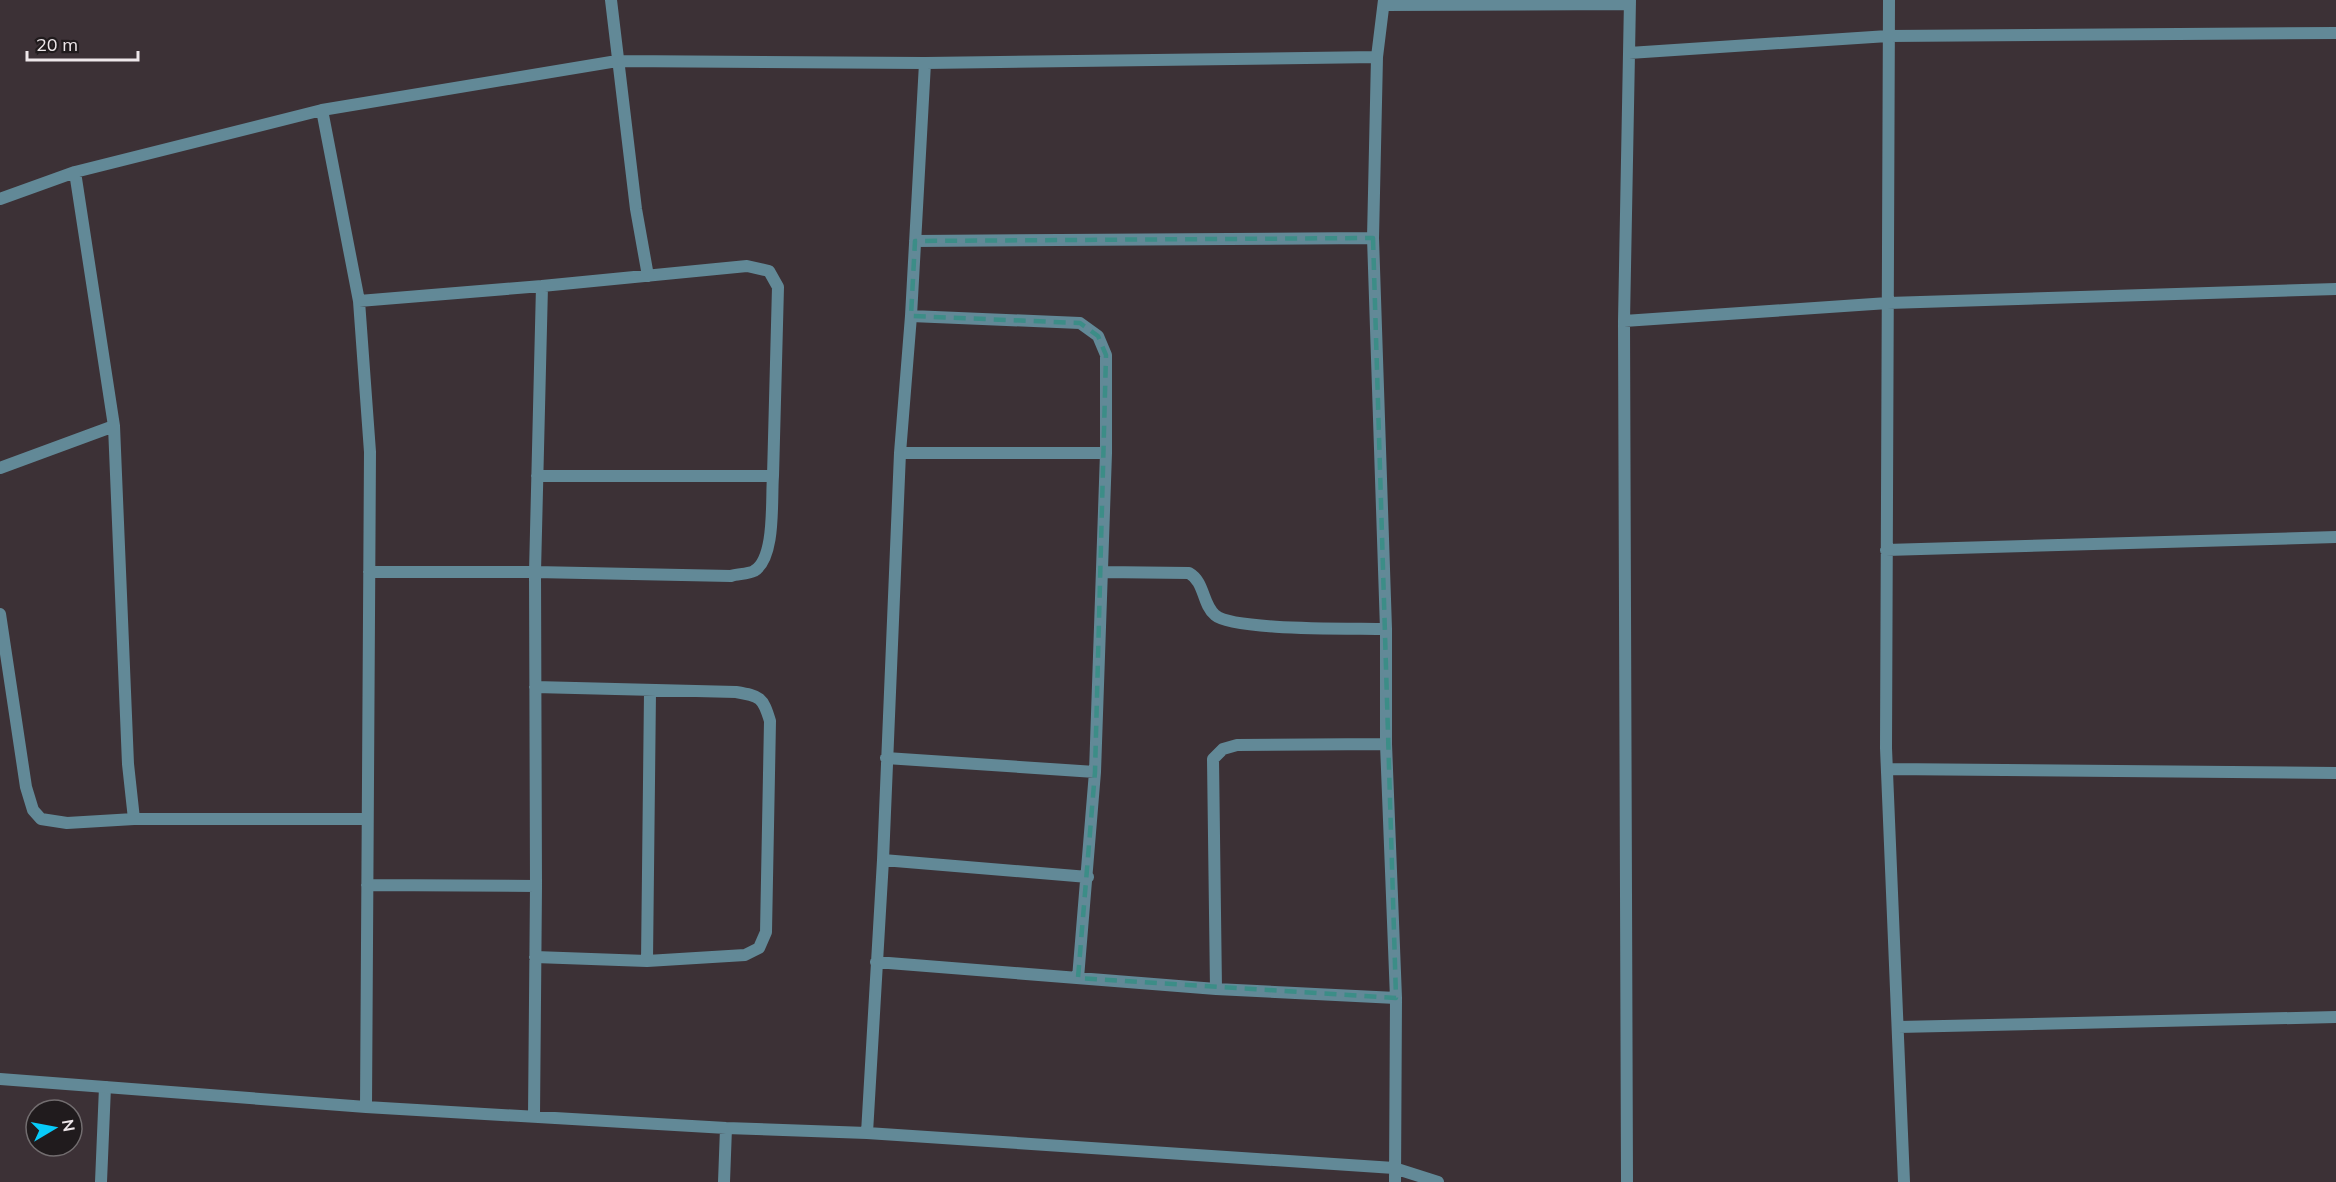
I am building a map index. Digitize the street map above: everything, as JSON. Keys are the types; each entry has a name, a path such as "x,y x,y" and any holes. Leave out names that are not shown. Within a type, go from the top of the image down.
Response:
{"street":[{"path":"611,0 636,209 648,276"},
{"path":"1889,0 1887,769 1904,1182"},
{"path":"1395,1182 1396,998 1386,744 1386,629 1373,238 1377,57 1384,3 1630,2 1624,321 1627,1182"},
{"path":"1629,53 1888,36 2336,33"},
{"path":"0,199 75,172 322,110 617,61 925,63 1377,57"},
{"path":"867,1133 883,860 900,453 911,316 925,63"},
{"path":"322,110 359,302 370,452 366,1107"},
{"path":"75,172 114,426 128,764 134,819"},
{"path":"915,241 1373,238"},
{"path":"359,302 747,266 769,271 778,287 769,542 765,559 753,571 730,576 535,572 369,572"},
{"path":"534,1116 535,572 542,286"},
{"path":"1624,321 1888,303 2336,288"},
{"path":"911,316 1080,322 1098,336 1106,355 1106,453 1095,772 1078,978"},
{"path":"0,468 114,426"},
{"path":"900,453 1106,453"},
{"path":"537,476 773,476"},
{"path":"1886,550 2336,537"},
{"path":"1102,572 1189,573 1196,577 1214,614 1224,621 1247,625 1386,629"},
{"path":"0,614 26,786 33,810 41,819 68,823 134,819 367,819"},
{"path":"535,687 650,692 736,692 757,696 765,704 770,721 766,932 759,948 745,955 647,961 535,957"},
{"path":"647,961 650,692"},
{"path":"1216,989 1212,759 1222,749 1237,745 1386,744"},
{"path":"886,758 1095,772"},
{"path":"1887,769 2336,773"},
{"path":"883,860 1088,878"},
{"path":"367,885 536,886"},
{"path":"876,962 1216,989 1396,998"},
{"path":"1898,1027 2336,1017"},
{"path":"0,1079 366,1107 726,1128 867,1133 1394,1168 1438,1182"},
{"path":"101,1182 105,1088"},
{"path":"724,1182 726,1128"}],"highlighted area":[{"path":"1373,238 1396,998 1078,978 1095,772 1106,355 1098,336 1080,323 911,316 915,241"}]}
